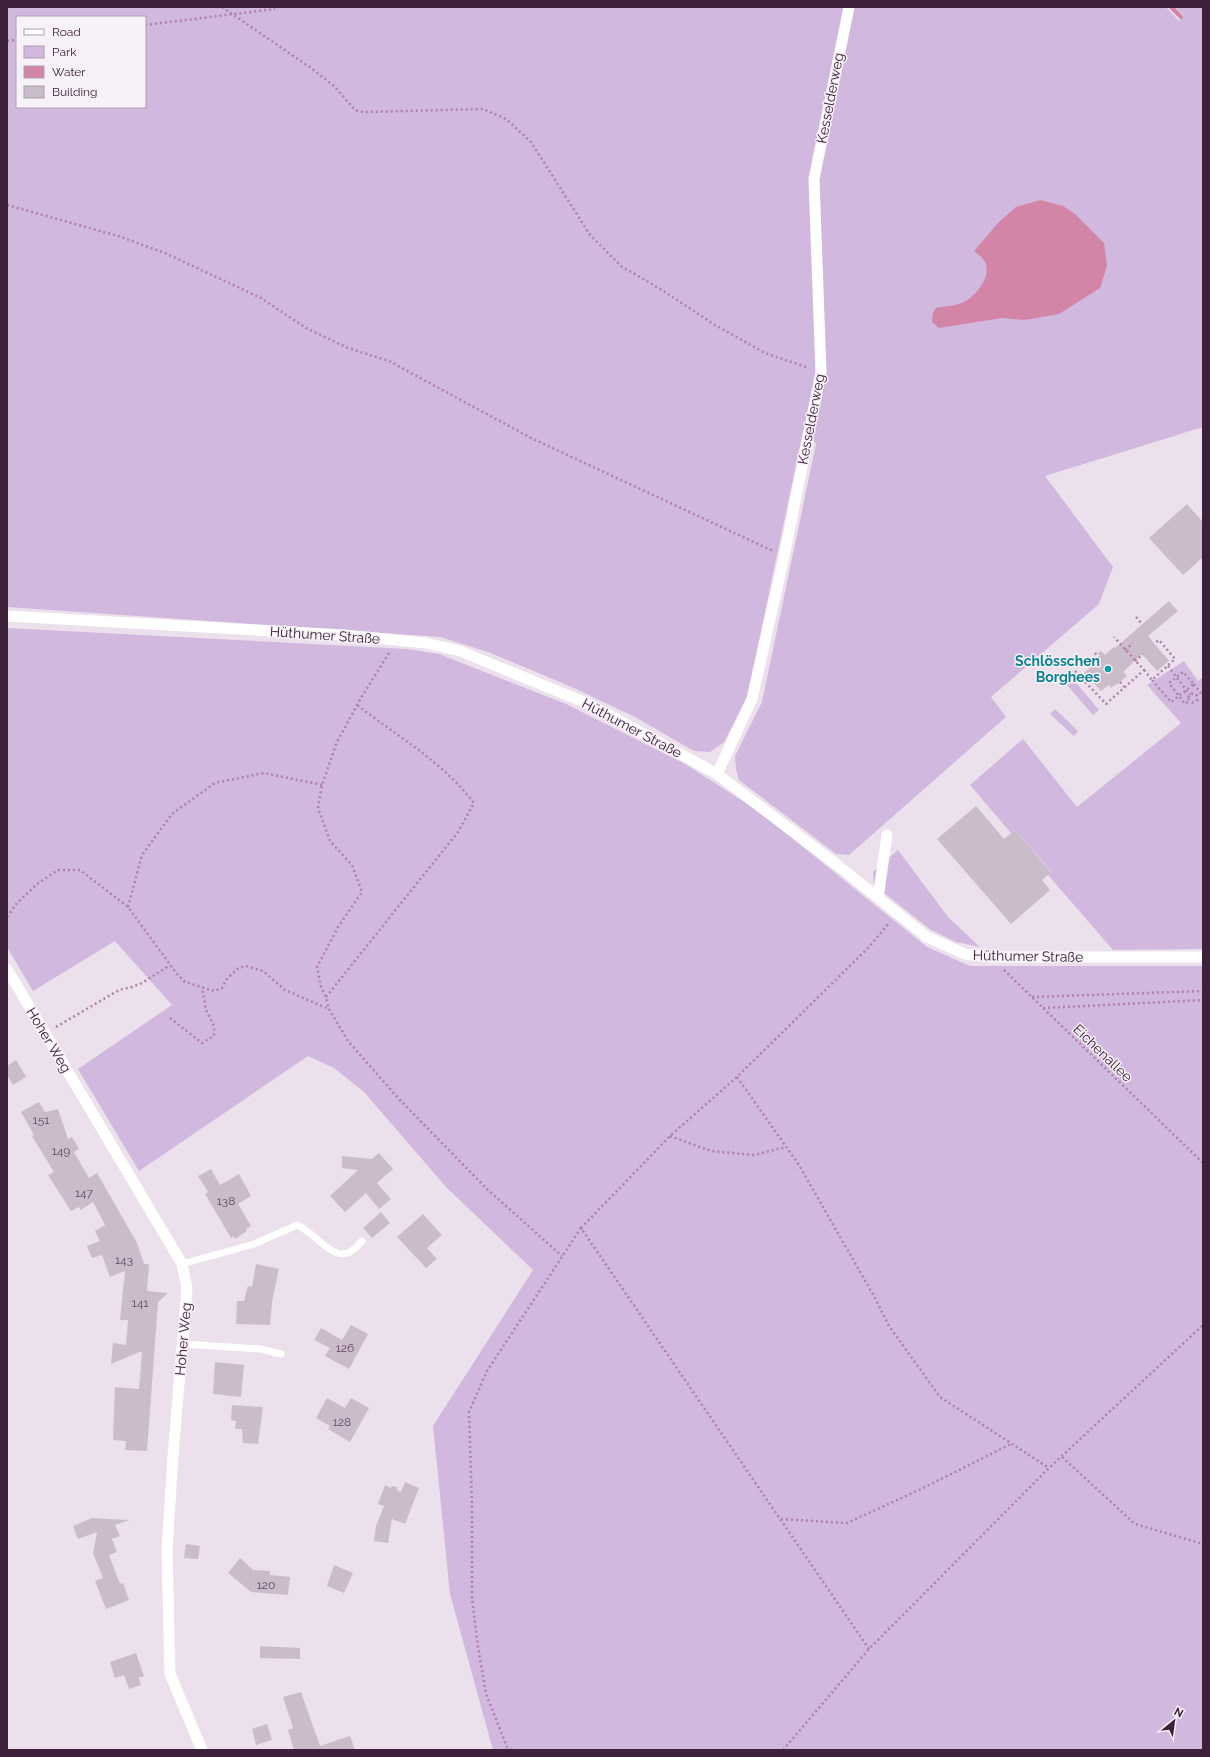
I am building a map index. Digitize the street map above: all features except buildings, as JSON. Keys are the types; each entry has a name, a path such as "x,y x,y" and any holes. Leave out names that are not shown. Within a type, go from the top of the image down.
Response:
{"street":[{"name":"Kesselderweg","path":"717,774 752,699 784,556 821,372 814,179 849,7"},
{"name":"Hüthumer Straße","path":"7,616 344,635 397,640 460,651 591,704 717,774 836,864 927,937 965,954 990,957 1203,957"},
{"path":"878,898 887,835"},
{"name":"Hoher Weg","path":"7,969 182,1264 187,1288 172,1456 167,1550 170,1674 202,1750"}],"lane":[{"path":"182,1264 254,1244 298,1225 304,1228 333,1252 341,1254 349,1253 362,1241"},
{"path":"182,1344 260,1349 281,1354"}],"path":[{"path":"222,7 334,86 355,110 363,112 483,109 506,119 531,142 590,235 621,266 662,290 715,325 765,353 821,372"},
{"path":"146,25 275,9"},
{"path":"7,205 118,236 165,254 261,298 306,328 348,348 389,360 532,438 784,556"},
{"path":"1136,617 1142,624"},
{"path":"1114,637 1171,702 1194,684"},
{"path":"397,640 357,705 337,742 322,785 318,808 330,841 352,865 362,892 338,927 317,967 321,986 329,1009 348,1041 398,1098 488,1190 562,1256"},
{"path":"1152,680 1175,659 1158,640 1155,643"},
{"path":"1125,650 1133,643"},
{"path":"1095,653 1100,659"},
{"path":"1135,661 1143,654"},
{"path":"1166,666 1190,695 1189,701"},
{"path":"1075,671 1106,704 1144,670"},
{"path":"1196,695 1198,699 1195,702 1191,703 1189,701 1185,704 1169,683 1183,672 1203,696"},
{"path":"1120,682 1124,687"},
{"path":"1190,695 1196,695 1200,692"},
{"path":"326,997 458,832 474,803 461,786 433,762 357,705"},
{"path":"128,907 142,855 172,814 215,783 264,773 322,785"},
{"path":"7,917 17,903 37,884 58,870 80,870 128,907 170,965 185,982 214,991 222,988 226,980 237,969 246,966 263,971 285,990 329,1009"},
{"path":"512,1750 507,1747 486,1694 472,1598 472,1506 469,1412 487,1371 581,1228 670,1136 737,1077 868,948 899,914"},
{"name":"Eichenallee","path":"990,957 1203,1163"},
{"path":"45,1033 119,990 142,983 170,965"},
{"path":"170,1018 202,1043 214,1036 214,1026 206,1010 202,988"},
{"path":"1031,997 1203,991"},
{"path":"1042,1008 1203,1000"},
{"path":"737,1077 799,1165 876,1298 889,1326 940,1397 1049,1468"},
{"path":"670,1136 711,1151 718,1152 754,1155 786,1147"},
{"path":"581,1228 870,1649"},
{"path":"783,1750 870,1649 1049,1468 1203,1325"},
{"path":"781,1519 846,1523 919,1490 1012,1444"},
{"path":"1062,1456 1135,1524 1203,1544"}],"green space":[{"path":"7,7 843,7 853,11 854,7 1166,7 1179,21 1184,16 1175,7 1203,7 1203,427 1045,476 1113,567 1099,604 991,697 1006,717 849,855 836,854 739,780 736,769 735,756 762,702 816,444 804,427 747,697 724,742 710,752 694,751 635,717 574,688 488,652 440,637 7,607"},
{"path":"7,628 407,649 439,654 566,704 685,764 757,810 927,947 970,966 1203,966 1203,1750 493,1750 450,1594 433,1426 533,1270 447,1188 364,1092 334,1068 308,1056 139,1171 78,1069 172,1005 115,941 33,991 7,947"},
{"path":"1184,661 1198,681 1203,677 1203,949 1113,950 1048,875 1051,871 1015,830 1011,833 970,785 1023,739 1077,807 1181,723 1147,685"},
{"path":"1073,679 1099,710 1093,715 1067,685"},
{"path":"1055,709 1078,731 1074,736 1050,714"},
{"path":"898,850 948,917 980,947 956,942 931,930 874,885 873,872"}],"water":[{"path":"1040,200 1063,206 1075,214 1104,243 1107,266 1100,288 1059,314 1025,320 1002,318 939,328 932,322 933,313 936,308 964,302 978,290 985,279 987,267 982,258 974,251 999,222 1016,207"}],"waterway":[{"path":"1171,7 1181,17"}],"place":[{"name":"Schlösschen Borghees","path":"1108,669"}]}
